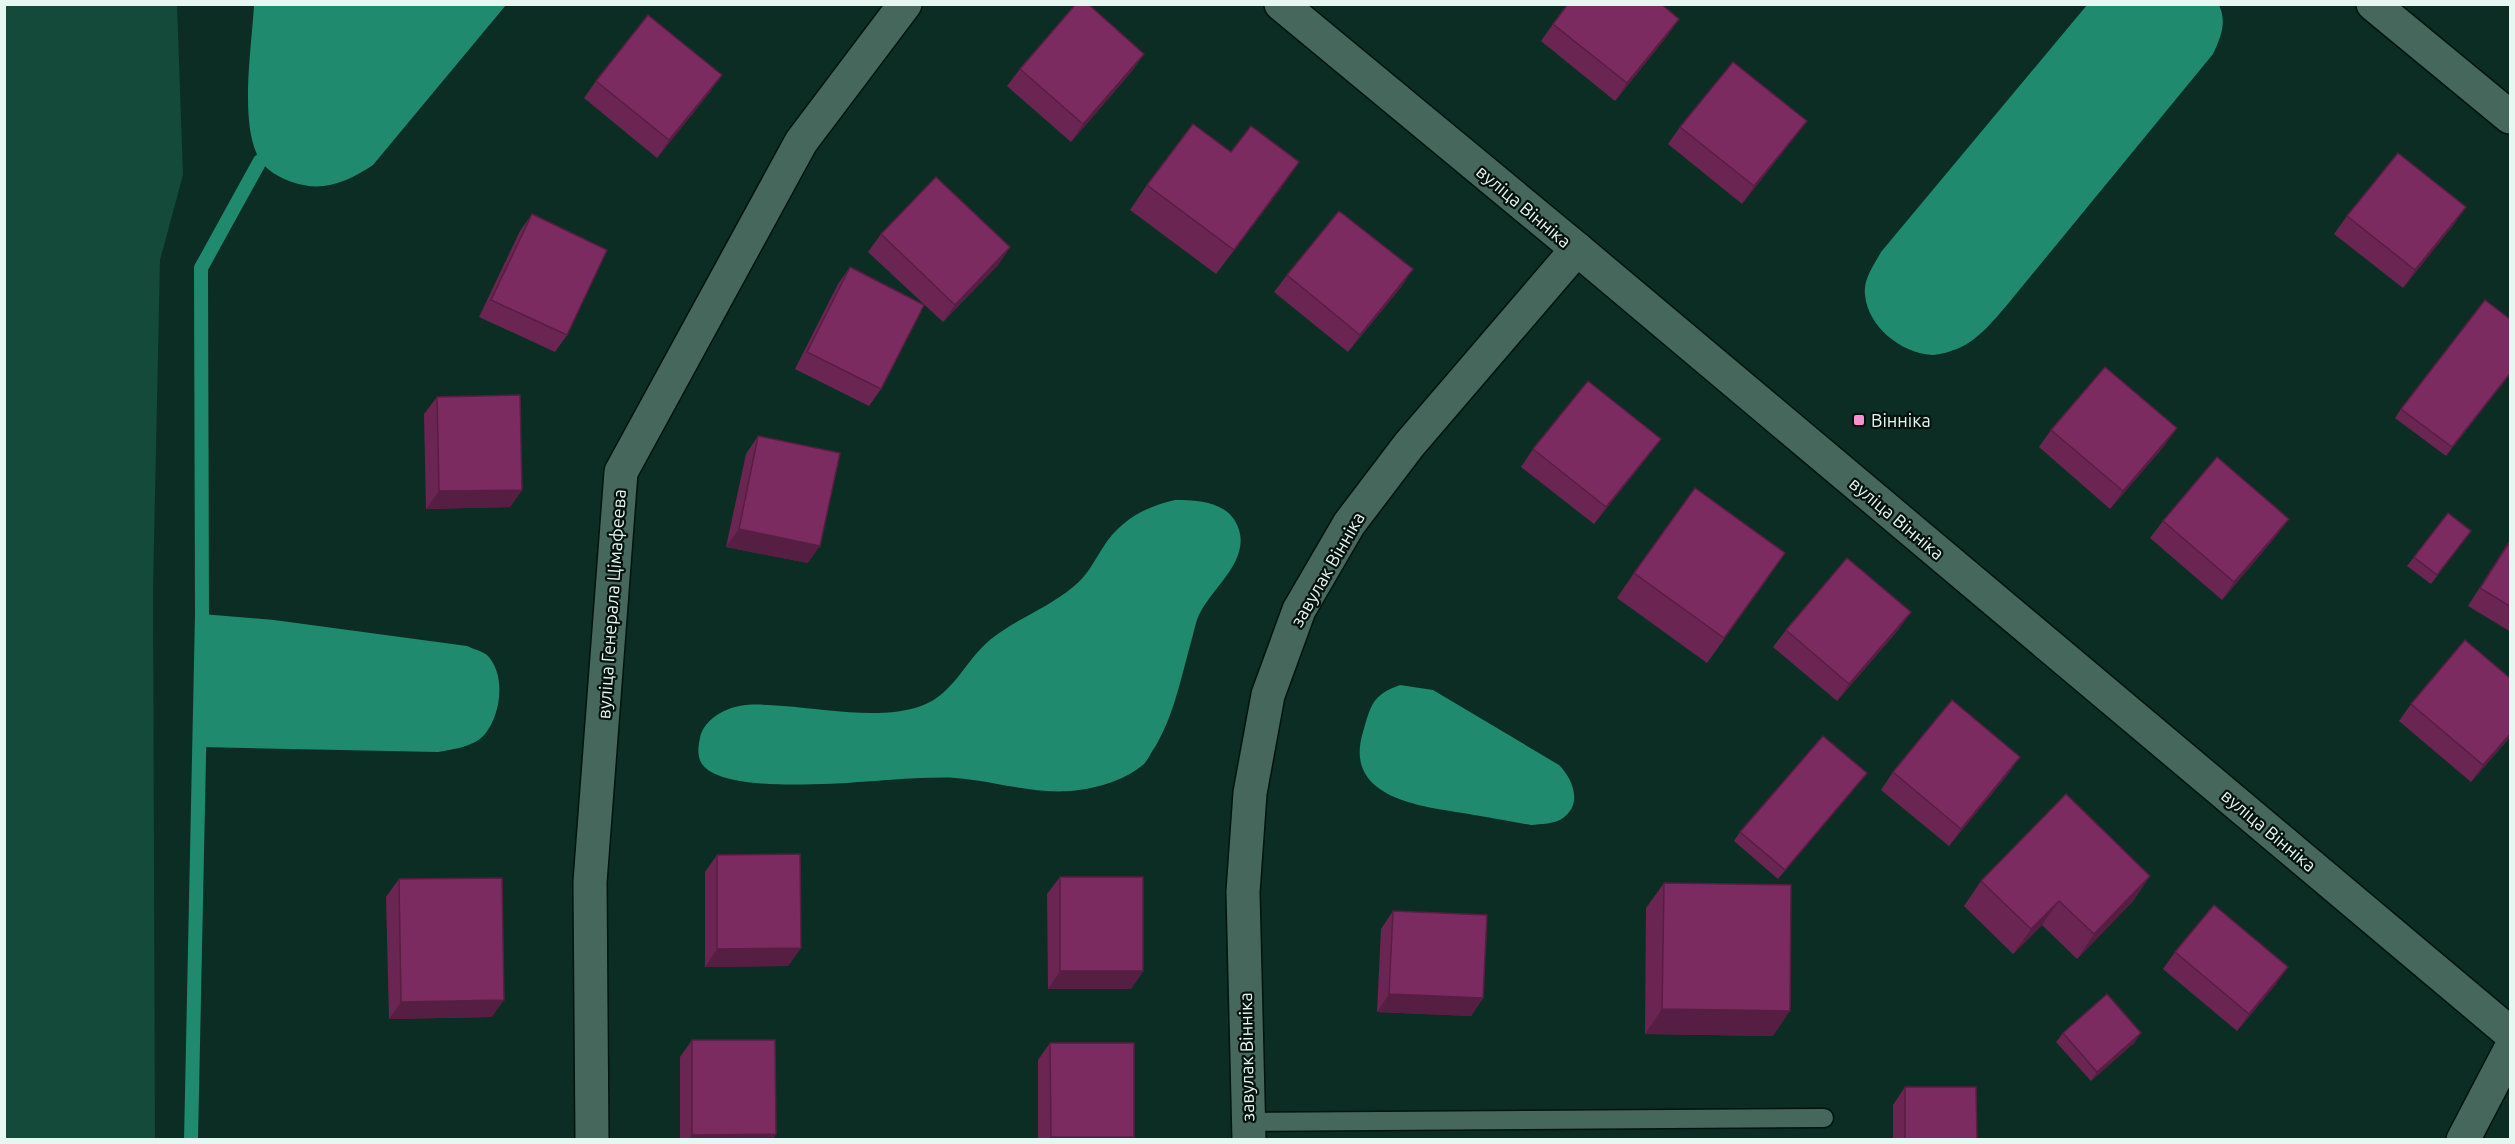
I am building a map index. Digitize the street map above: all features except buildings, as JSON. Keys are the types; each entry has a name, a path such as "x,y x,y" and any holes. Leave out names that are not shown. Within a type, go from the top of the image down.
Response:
{"street":[{"name":"вуліца Генерала Цімафеева","path":"592,1140 590,882 621,472 801,142 905,4"},
{"name":"вуліца Вінніка","path":"1281,4 1577,249 2511,1033"},
{"path":"2373,4 2511,117"},
{"name":"завулак Вінніка","path":"1248,1131 1243,892 1250,793 1268,695 1299,610 1349,524 1409,445 1577,249"},
{"path":"2463,1140 2511,1050"}],"lane":[{"path":"1248,1131 1824,1119"}],"shaded area":[{"path":"5,4 177,5 183,175 160,260 153,590 155,1139 5,1139"},
{"path":"254,4 506,5 373,165 344,181 314,186 292,182 273,173 259,158 253,143 248,84"},
{"path":"2087,5 2219,5 2223,17 2222,30 2213,54 1985,329 1966,344 1939,354 1920,353 1898,344 1879,328 1867,307 1865,289 1872,267 1881,252"},
{"path":"1175,500 1204,502 1222,508 1235,521 1241,542 1234,564 1198,618 1176,696 1162,735 1145,762 1130,774 1096,787 1063,791 1032,790 947,778 771,784 741,781 717,775 700,761 699,744 708,722 718,714 735,707 765,705 884,713 915,708 928,703 948,688 991,639 1078,583 1109,539 1124,523 1143,511"},
{"path":"202,614 274,620 467,646 486,654 494,664 499,684 495,716 485,734 475,742 438,752 200,747"},
{"path":"1400,685 1433,690 1559,765 1572,784 1574,792 1573,806 1569,812 1556,821 1531,825 1426,807 1389,794 1374,784 1364,771 1360,754 1363,732 1374,702 1384,693"}],"waterway":[{"path":"191,1140 202,614 201,268 260,161"}],"place":[{"name":"Вінніка","path":"1859,420"}]}
